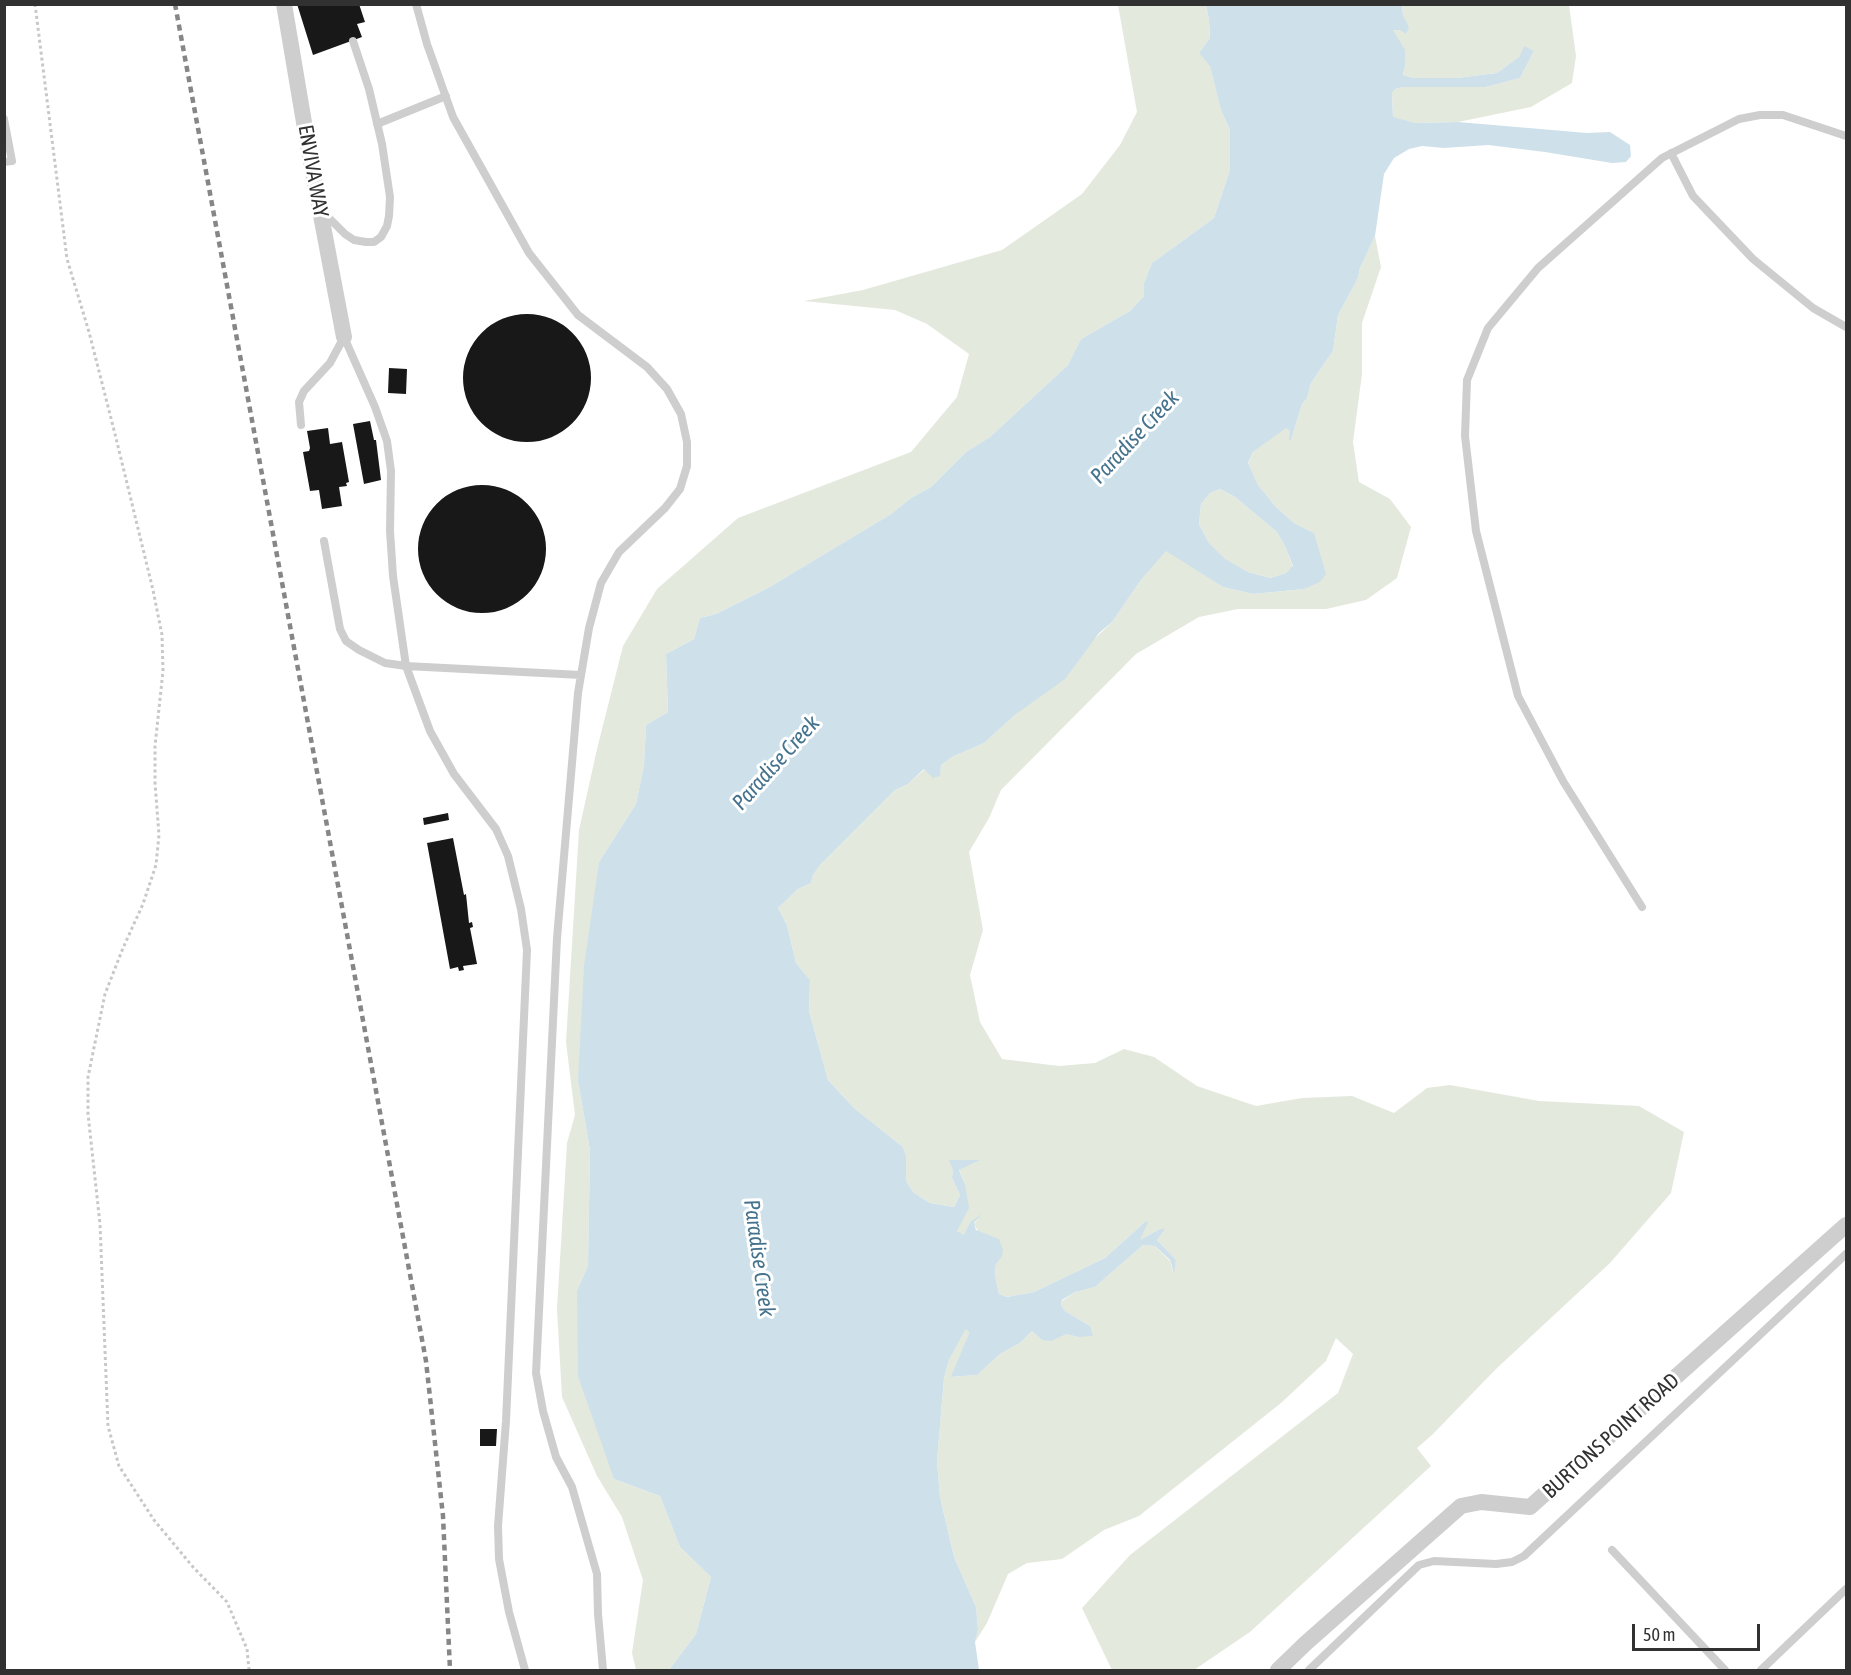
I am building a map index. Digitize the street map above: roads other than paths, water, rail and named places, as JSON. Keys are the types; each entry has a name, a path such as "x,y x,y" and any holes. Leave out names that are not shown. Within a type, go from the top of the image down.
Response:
{"street":[{"name":"ENVIVA WAY","path":"284,4 344,337"},
{"name":"BURTONS POINT ROAD","path":"1278,1671 1306,1643 1461,1506 1481,1502 1530,1508 1846,1225"}],"lane":[{"path":"416,4 427,44 453,117 529,253 578,315 647,367 667,388 681,414 687,442 687,466 680,489 665,508 619,552 601,583 589,628 578,693 557,938 536,1373 543,1411 556,1457 572,1487 597,1574 597,1614 603,1671"},
{"path":"320,208 331,222 354,240 374,242 381,237 387,226 390,197 377,124 369,89 353,41"},
{"path":"377,124 446,96"},
{"path":"1642,907 1563,781 1518,696 1476,531 1465,436 1467,380 1488,328 1538,268 1662,158 1739,119 1760,115 1783,115 1846,136"},
{"path":"4,119 12,161 4,162"},
{"path":"1671,153 1693,196 1753,259 1813,308 1846,327"},
{"path":"301,425 299,402 303,391 330,363 344,337"},
{"path":"344,337 375,407 387,441 391,471 390,531 393,576 406,666 430,731 454,774 496,829 508,856 521,909 526,950 507,1421 498,1508 499,1559 509,1612 525,1671"},
{"path":"324,541 340,630 346,641 359,650 385,663 406,666 581,675"},
{"path":"1309,1671 1419,1565 1434,1561 1496,1564 1512,1562 1524,1556 1846,1254"},
{"path":"1612,1550 1725,1671"},
{"path":"1761,1671 1846,1589"}],"water":[{"name":"Paradise Creek","path":"1206,5 1402,5 1403,15 1409,27 1406,34 1393,30 1405,50 1403,75 1413,78 1457,78 1497,73 1520,56 1524,46 1534,51 1520,78 1486,87 1404,87 1395,89 1392,93 1393,117 1415,123 1458,122 1587,133 1610,132 1630,145 1631,156 1626,162 1612,163 1488,145 1444,148 1422,146 1409,149 1394,158 1384,174 1375,236 1360,268 1358,278 1338,315 1333,351 1311,383 1291,440 1289,440 1290,431 1286,428 1253,452 1248,463 1258,485 1276,507 1294,523 1314,533 1326,574 1320,582 1304,589 1253,594 1223,587 1166,551 1141,580 1112,622 1099,633 1065,679 1016,714 984,743 952,757 941,765 940,776 933,778 924,769 908,784 895,790 821,864 813,875 811,883 798,889 778,908 787,925 796,963 810,980 809,1011 828,1080 854,1108 903,1147 906,1156 906,1181 914,1193 930,1203 954,1207 960,1195 952,1178 953,1170 949,1160 980,1160 959,1170 965,1184 969,1208 957,1231 964,1235 970,1222 982,1214 974,1223 976,1230 999,1239 1003,1250 996,1264 995,1275 999,1294 1007,1297 1034,1292 1105,1258 1146,1221 1148,1222 1140,1240 1160,1229 1165,1229 1157,1240 1176,1260 1174,1274 1170,1260 1155,1246 1143,1245 1095,1287 1075,1292 1062,1300 1061,1305 1065,1311 1090,1326 1093,1336 1078,1337 1066,1334 1051,1341 1042,1340 1032,1331 1020,1343 1000,1354 977,1375 951,1377 969,1333 967,1329 949,1360 944,1378 937,1461 940,1497 954,1557 976,1607 978,1630 975,1642 979,1670 669,1670 696,1634 711,1577 680,1547 660,1496 614,1479 578,1376 577,1290 588,1266 590,1150 578,1081 584,966 599,862 636,804 644,765 646,725 668,712 666,654 694,639 700,618 716,614 768,588 891,514 911,498 931,487 966,452 990,437 1068,365 1081,339 1130,311 1144,296 1144,283 1152,263 1214,218 1230,170 1230,130 1221,110 1210,66 1199,53 1210,38","holes":["1220,489 1235,497 1277,532 1293,566 1286,573 1270,578 1248,572 1225,559 1209,543 1199,524 1201,504 1210,493"]}],"railway":[{"path":"175,4 426,1361 443,1516 450,1670"}]}
